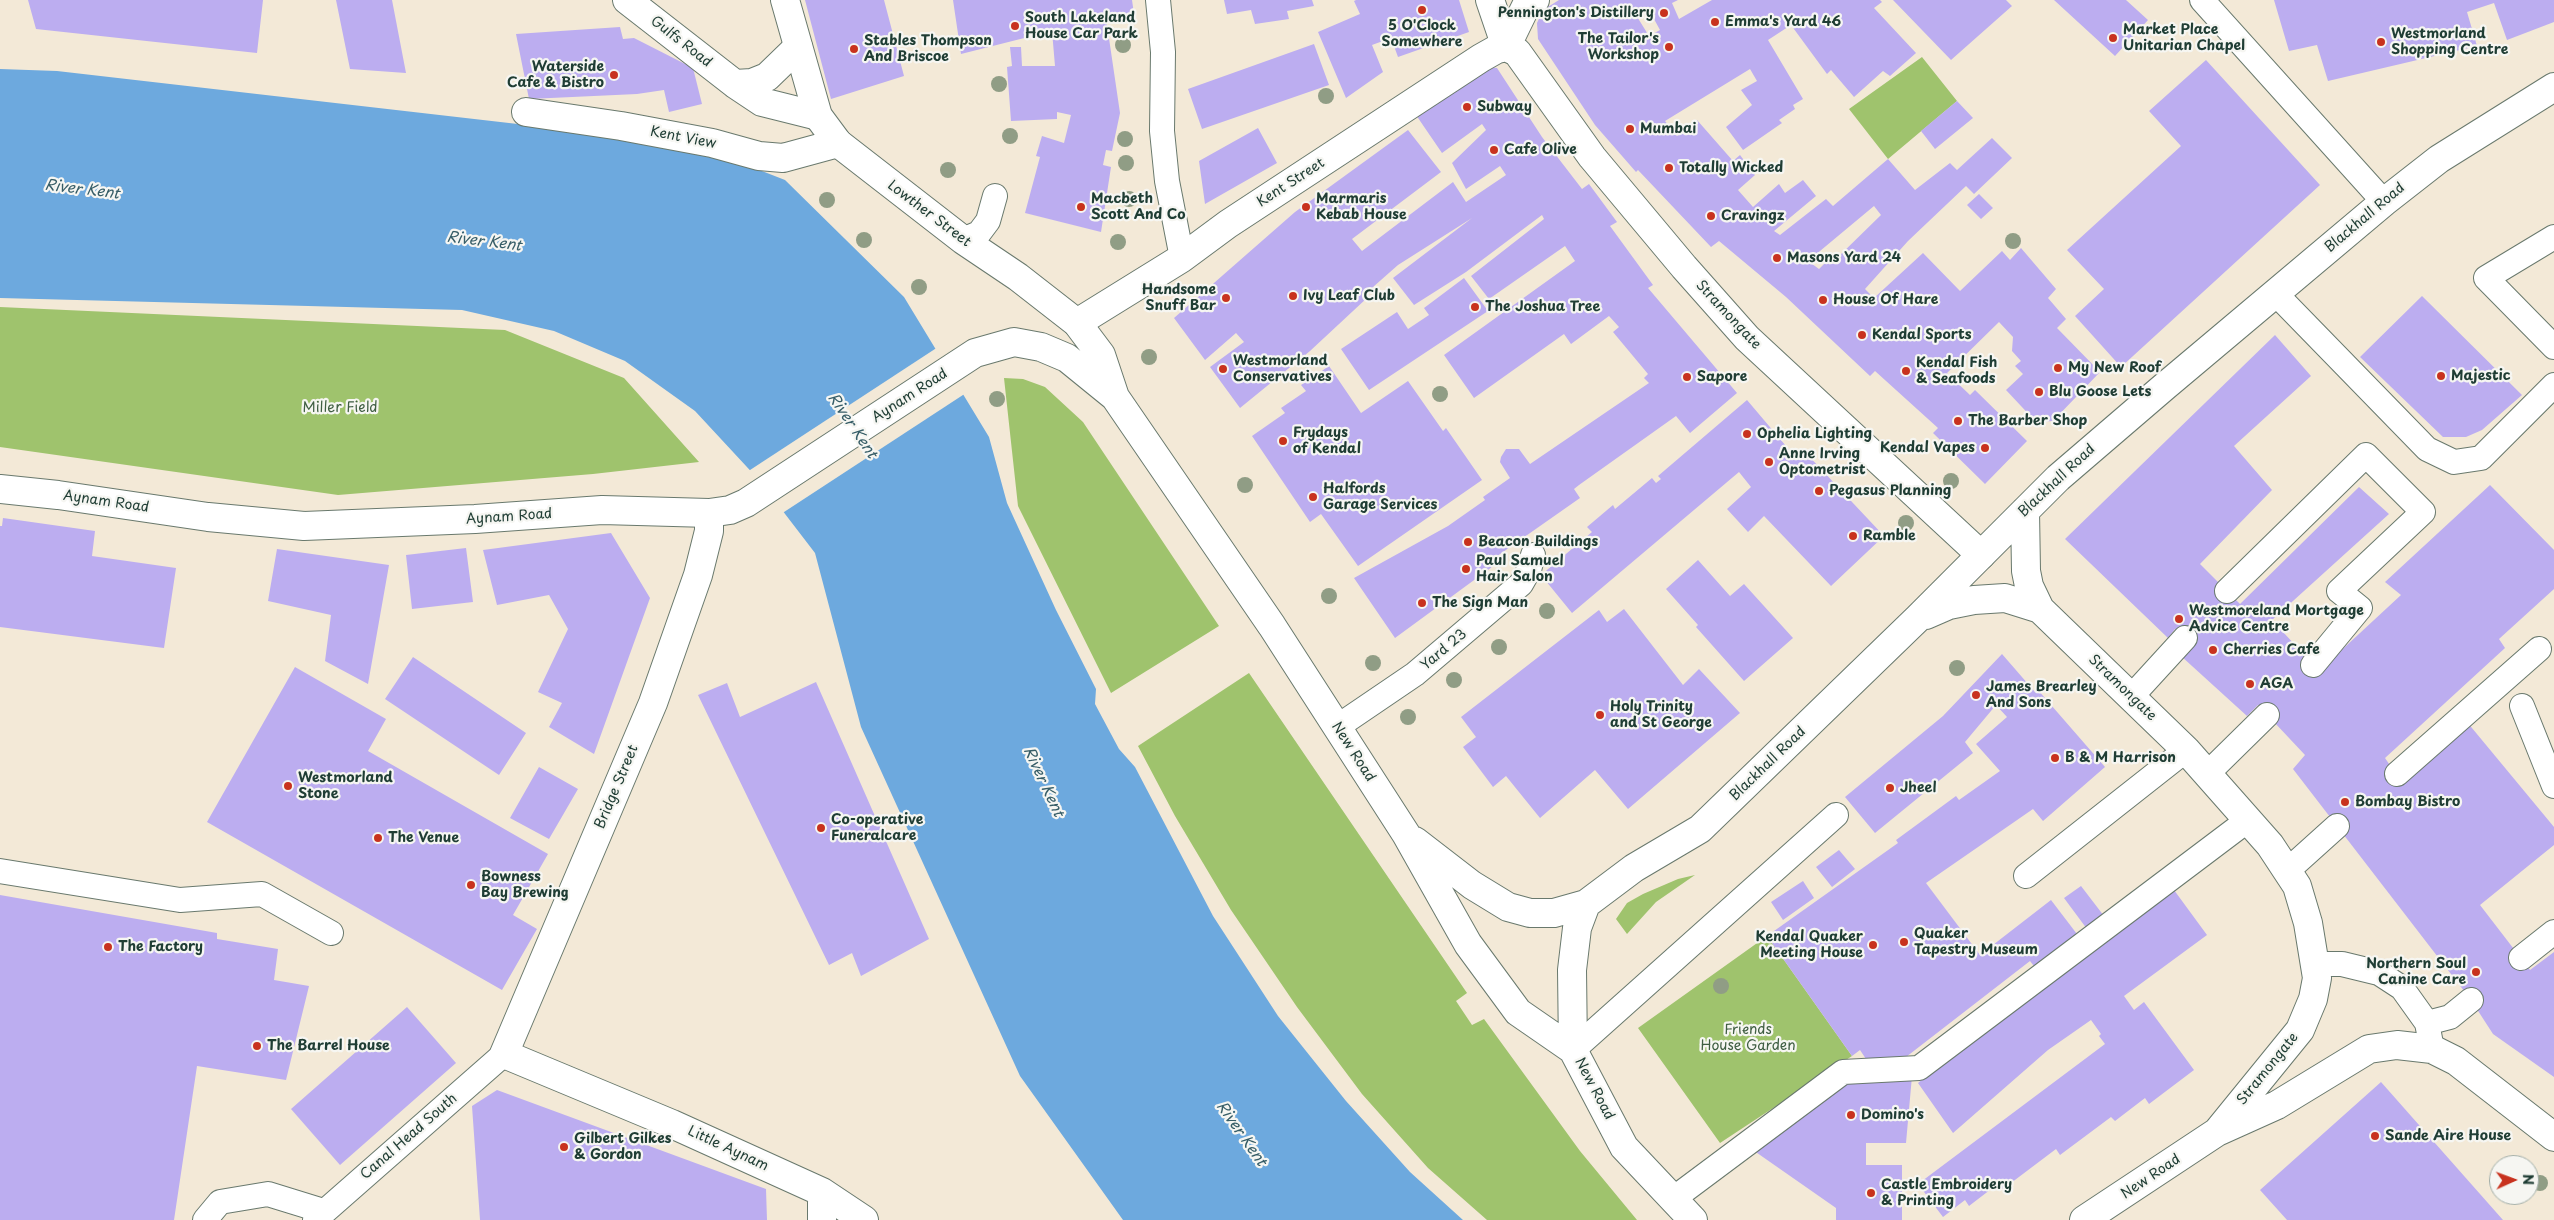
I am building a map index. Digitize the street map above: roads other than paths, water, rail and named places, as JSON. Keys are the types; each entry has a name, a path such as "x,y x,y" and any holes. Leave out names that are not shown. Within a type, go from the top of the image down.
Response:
{"main road":[{"name":"Gulfs Road","path":"627,0 734,84 762,102 818,116"},
{"name":"Lowther Street","path":"786,0 818,116 838,143 963,240 1018,277 1077,323 1101,355 1115,397"},
{"path":"1490,0 1506,48"},
{"path":"1506,48 1526,6 1536,0"},
{"path":"734,84 752,83 767,77 798,47"},
{"name":"Kent Street","path":"1077,323 1182,258 1228,224 1481,58 1497,49 1506,48"},
{"name":"Stramongate","path":"1506,48 1517,52 1592,157 1684,267 1747,338 1981,555"},
{"name":"Blackhall Road","path":"1406,834 1472,885 1508,907 1530,913 1554,913 1586,904 1634,868 1700,829 1918,618 2058,478 2275,293 2384,202 2439,159 2554,87"},
{"name":"Kent View","path":"526,112 693,140 759,156 783,158 838,143"},
{"name":"New Road","path":"975,353 1014,342 1041,347 1067,358 1115,397 1272,626 1406,834 1468,944 1518,1012 1573,1050 1624,1147 1693,1220"},
{"name":"Aynam Road","path":"0,489 58,495 208,517 304,526 475,519 602,510 709,513 730,510 746,503 975,353"},
{"name":"Stramongate","path":"2025,511 2026,571 2029,586 2040,609 2208,773 2270,845 2297,886 2300,895 2316,964 2313,998 2300,1030 2217,1132"},
{"name":"Bridge Street","path":"504,1054 653,704 698,575 709,531 709,513"},
{"path":"1918,618 1949,605 1974,600 2005,598 2040,609"},
{"path":"1573,1050 1572,970 1577,928 1586,904"},
{"name":"Stramongate","path":"2217,1132 2277,1105 2369,1049 2397,1045 2430,1036 2456,1060 2554,1137"},
{"name":"Little Aynam","path":"504,1054 672,1124 822,1192 864,1220"},
{"name":"New Road","path":"2084,1220 2217,1132"},
{"path":"822,1192 822,1220"}],"lane":[{"path":"1158,0 1163,52 1162,131 1167,181 1182,258"},
{"path":"2202,0 2384,202"},
{"path":"963,240 978,233 988,221 995,196"},
{"path":"2554,237 2486,278 2554,347"},
{"path":"2275,293 2427,449 2454,462 2481,458 2552,388"},
{"path":"2227,591 2366,455 2423,512 2339,591 2360,608 2313,665"},
{"name":"Yard 23","path":"1337,727 1415,674 1521,584 1533,555"},
{"path":"2131,696 2184,638"},
{"path":"2396,774 2539,649"},
{"path":"2522,706 2554,786"},
{"path":"2208,773 2267,715"},
{"path":"2026,876 2186,750"},
{"path":"1573,1050 1836,815"},
{"path":"1673,1199 1843,1072 1919,1068 2248,820"},
{"path":"2287,872 2337,826"},
{"path":"0,871 180,900 262,894 331,933"},
{"path":"2520,958 2554,932"},
{"path":"2316,964 2342,964 2379,973 2402,988 2430,1036 2471,1000"},
{"name":"Canal Head South","path":"319,1216 504,1054"},
{"path":"205,1220 220,1202 268,1194 319,1216"}],"water":[{"name":"River Kent","path":"0,69 57,71 622,136 713,152 785,180 904,297 989,437 1007,503 1056,610 1096,689 1095,704 1119,749 1135,767 1213,916 1278,1016 1346,1101 1410,1172 1463,1220 1123,1220 1020,1076 861,727 815,553 759,480 695,411 625,361 554,331 462,310 0,298"}],"place":[{"name":"5 O'Clock Somewhere","path":"1422,10"},
{"name":"Pennington's Distillery","path":"1664,13"},
{"name":"Emma's Yard 46","path":"1715,22"},
{"name":"South Lakeland House Car Park","path":"1015,26"},
{"name":"Market Place Unitarian Chapel","path":"2113,38"},
{"name":"Westmorland Shopping Centre","path":"2381,42"},
{"name":"The Tailor's Workshop","path":"1669,47"},
{"name":"Stables Thompson And Briscoe","path":"854,49"},
{"name":"Waterside Cafe & Bistro","path":"614,75"},
{"name":"Subway","path":"1467,107"},
{"name":"Mumbai","path":"1630,129"},
{"name":"Cafe Olive","path":"1494,150"},
{"name":"Totally Wicked","path":"1669,168"},
{"name":"Macbeth Scott And Co","path":"1081,207"},
{"name":"Marmaris Kebab House","path":"1306,207"},
{"name":"Cravingz","path":"1711,216"},
{"name":"Masons Yard 24","path":"1777,258"},
{"name":"Ivy Leaf Club","path":"1293,296"},
{"name":"Handsome Snuff Bar","path":"1226,298"},
{"name":"House Of Hare","path":"1823,300"},
{"name":"The Joshua Tree","path":"1475,307"},
{"name":"Kendal Sports","path":"1862,335"},
{"name":"My New Roof","path":"2058,368"},
{"name":"Westmorland Conservatives","path":"1223,369"},
{"name":"Kendal Fish & Seafoods","path":"1906,371"},
{"name":"Majestic","path":"2441,376"},
{"name":"Sapore","path":"1687,377"},
{"name":"Blu Goose Lets","path":"2039,392"},
{"name":"The Barber Shop","path":"1958,421"},
{"name":"Ophelia Lighting","path":"1747,434"},
{"name":"Frydays of Kendal","path":"1283,441"},
{"name":"Kendal Vapes","path":"1985,448"},
{"name":"Anne Irving Optometrist","path":"1769,462"},
{"name":"Pegasus Planning","path":"1819,491"},
{"name":"Halfords Garage Services","path":"1313,497"},
{"name":"Ramble","path":"1853,536"},
{"name":"Beacon Buildings","path":"1468,542"},
{"name":"Paul Samuel Hair Salon","path":"1466,569"},
{"name":"The Sign Man","path":"1422,603"},
{"name":"Westmoreland Mortgage Advice Centre","path":"2179,619"},
{"name":"Cherries Cafe","path":"2213,650"},
{"name":"AGA","path":"2250,684"},
{"name":"James Brearley And Sons","path":"1976,695"},
{"name":"Holy Trinity and St George","path":"1600,715"},
{"name":"B & M Harrison","path":"2055,758"},
{"name":"Westmorland Stone","path":"288,786"},
{"name":"Jheel","path":"1890,788"},
{"name":"Bombay Bistro","path":"2345,802"},
{"name":"Co-operative Funeralcare","path":"821,828"},
{"name":"The Venue","path":"378,838"},
{"name":"Bowness Bay Brewing","path":"471,885"},
{"name":"Quaker Tapestry Museum","path":"1904,942"},
{"name":"Kendal Quaker Meeting House","path":"1873,945"},
{"name":"The Factory","path":"108,947"},
{"name":"Northern Soul Canine Care","path":"2476,972"},
{"name":"The Barrel House","path":"257,1046"},
{"name":"Domino's","path":"1851,1115"},
{"name":"Sande Aire House","path":"2375,1136"},
{"name":"Gilbert Gilkes & Gordon","path":"564,1147"},
{"name":"Castle Embroidery & Printing","path":"1871,1193"}],"park label":[{"name":"Miller Field","path":"340,408"},
{"name":"Friends House Garden","path":"1748,1038"}]}
